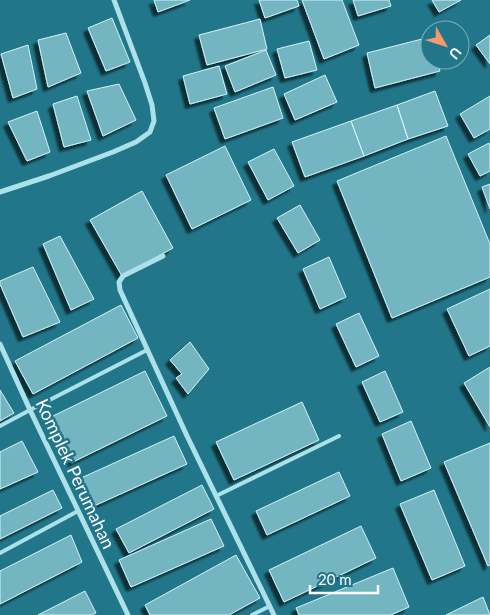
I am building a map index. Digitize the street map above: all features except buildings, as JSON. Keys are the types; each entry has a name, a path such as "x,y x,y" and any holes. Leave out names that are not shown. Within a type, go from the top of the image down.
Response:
{"street":[{"path":"0,192 113,152 136,142 150,132 154,121 152,105 114,0"},
{"path":"163,256 126,274 119,282 120,290 274,615"},
{"name":"Komplek Perumahan","path":"0,344 128,615"}],"lane":[{"path":"0,426 147,350"},
{"path":"216,496 339,436"},
{"path":"0,553 78,511"},
{"path":"252,615 270,606"}]}
